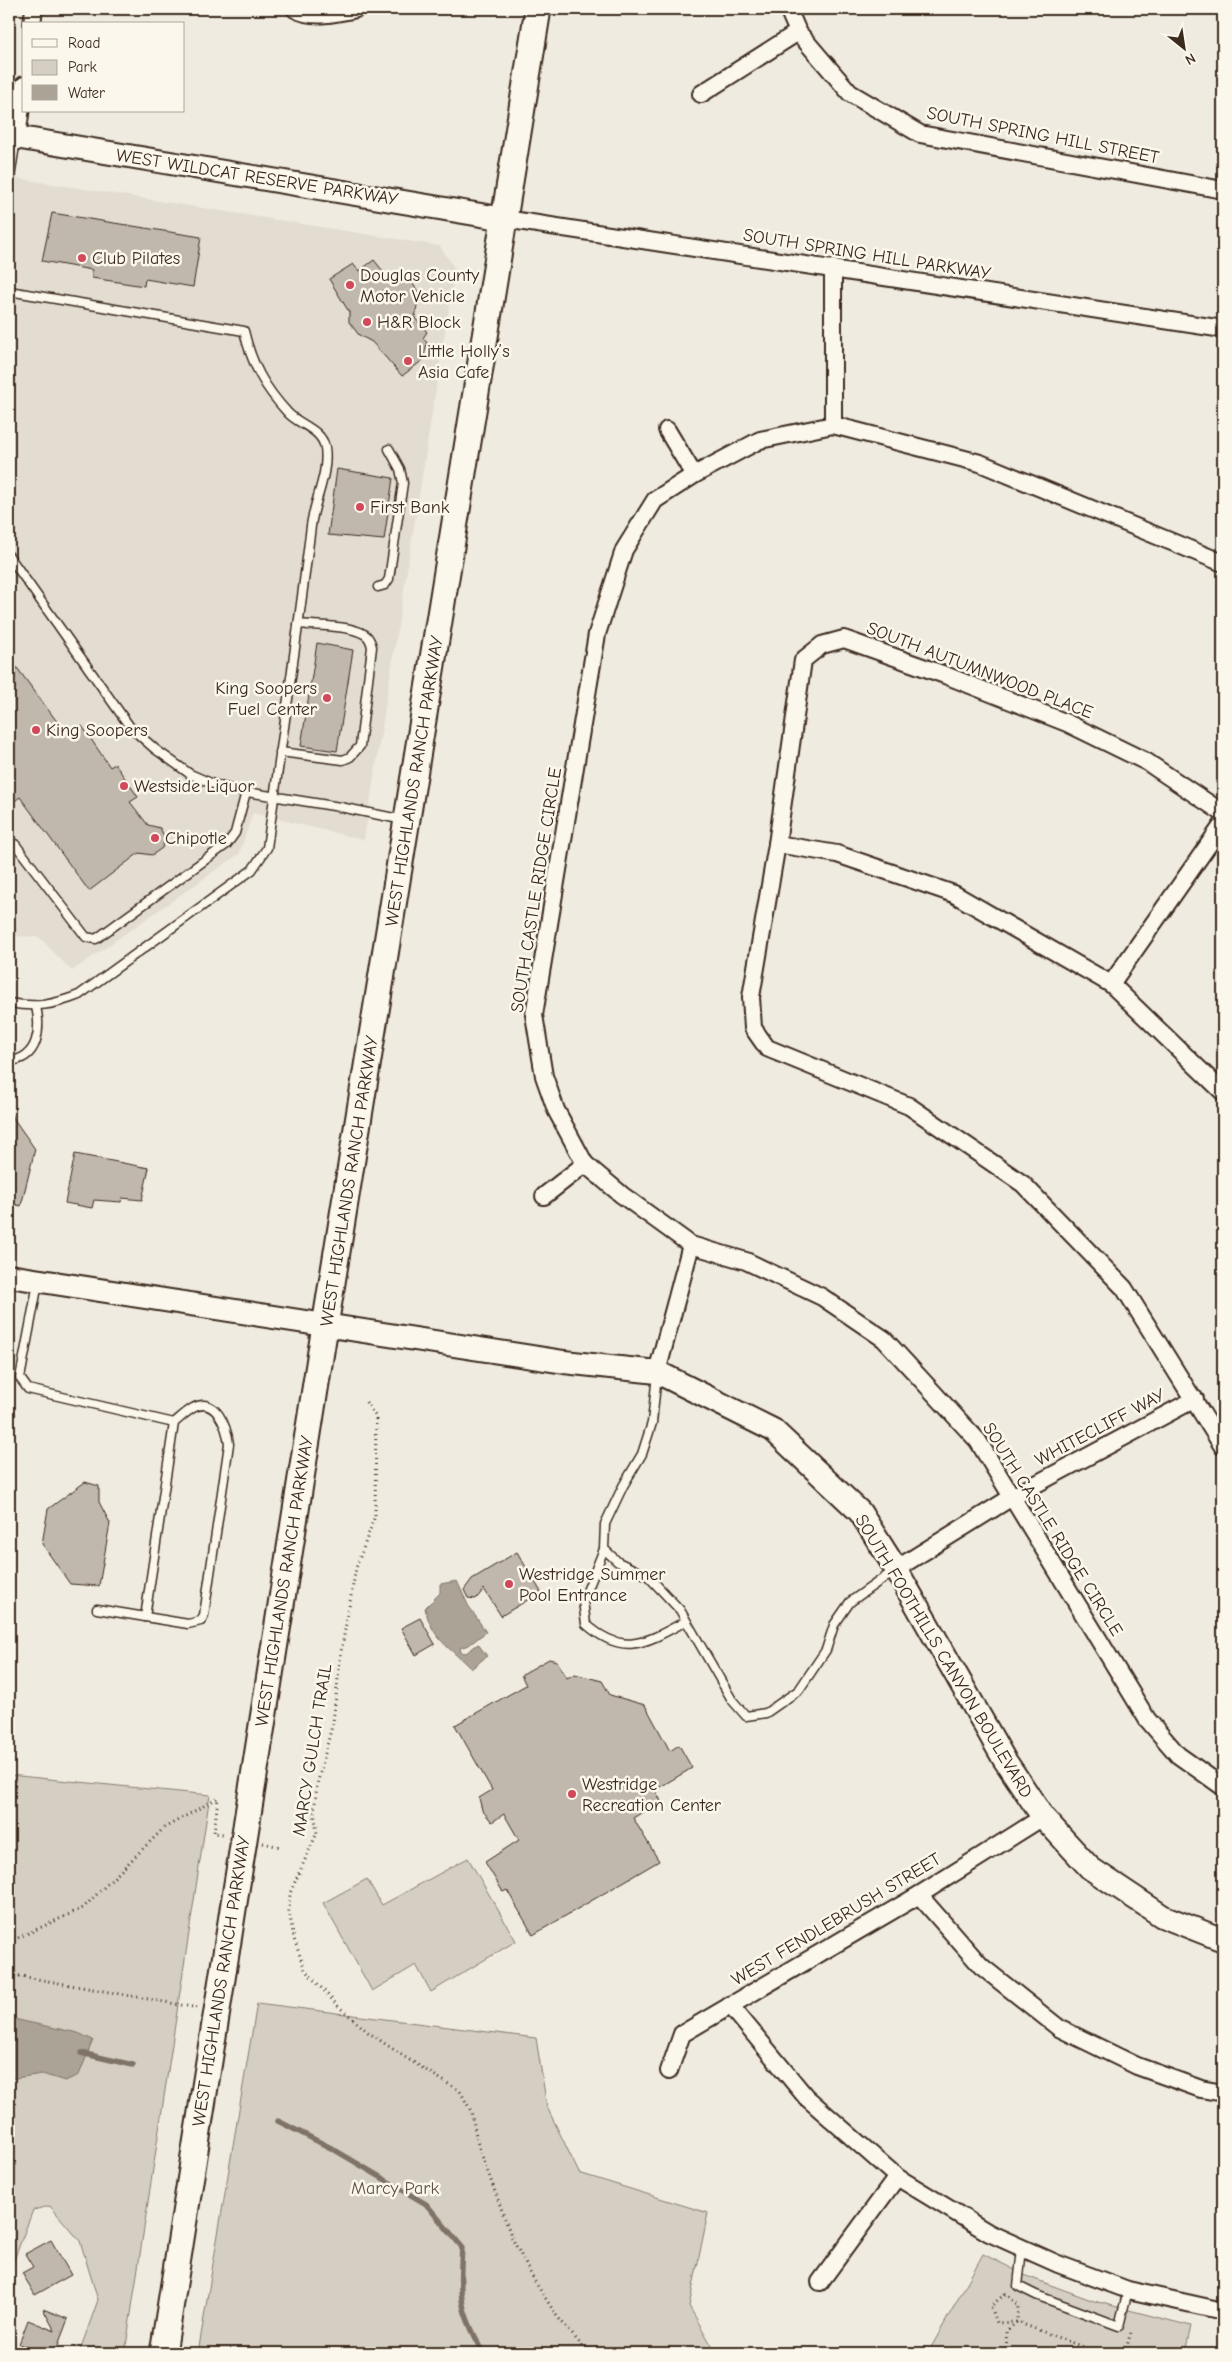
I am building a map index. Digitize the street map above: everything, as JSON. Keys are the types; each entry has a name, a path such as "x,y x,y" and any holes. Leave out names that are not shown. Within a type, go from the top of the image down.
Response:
{"main road":[{"name":"WEST HIGHLANDS RANCH PARKWAY","path":"163,2353 325,1326 538,9"}],"street":[{"path":"32,22 34,9"},
{"path":"295,9 301,12 334,14 356,9"},
{"name":"SOUTH SPRING HILL STREET","path":"788,9 798,32 850,93 920,134 1223,190"},
{"path":"701,94 798,32"},
{"path":"13,136 22,94"},
{"name":"WEST WILDCAT RESERVE PARKWAY","path":"13,136 505,219"},
{"name":"SOUTH SPRING HILL PARKWAY","path":"505,219 1223,327"},
{"path":"833,268 833,425"},
{"name":"SOUTH CASTLE RIDGE CIRCLE","path":"1223,563 980,463 833,425 760,440 694,475 655,500 624,550 597,634 534,1015 544,1076 556,1110 585,1164 622,1195 691,1245 746,1261 822,1297 884,1339 978,1441 1147,1719 1178,1755 1223,1788"},
{"path":"666,430 694,475"},
{"name":"SOUTH AUTUMNWOOD PLACE","path":"1223,813 1147,762 1067,723 945,674 844,639 822,645 803,660 777,844 751,997 753,1028 767,1048 909,1106 1023,1184 1124,1288 1195,1399 1223,1447"},
{"path":"1111,984 1223,824"},
{"path":"777,844 836,854 954,894 1111,984 1223,1092"},
{"path":"544,1196 585,1164"},
{"path":"657,1372 691,1245"},
{"name":"SOUTH FOOTHILLS CANYON BOULEVARD","path":"9,1276 564,1362 657,1372 773,1430 860,1512 896,1569 1004,1759 1043,1817 1090,1868 1162,1916 1223,1940"},
{"name":"WHITECLIFF WAY","path":"896,1569 1012,1497 1195,1399"},
{"name":"WEST FENDLEBRUSH STREET","path":"669,2071 682,2034 919,1895 1043,1817"},
{"path":"919,1895 981,1966 1059,2028 1137,2066 1201,2089 1223,2094"},
{"path":"730,2005 806,2096 897,2177 989,2233 1022,2248 1128,2290 1223,2310"},
{"path":"820,2282 897,2177"}],"lane":[{"path":"9,184 13,136"},
{"path":"9,291 244,331 252,361 268,390 290,415 321,438 325,462 312,518 267,848 252,870 79,995 56,1004 36,1006 9,1003"},
{"path":"378,587 385,586 389,579 403,483 400,469 389,449"},
{"path":"9,556 130,727 155,749 190,774 213,784 246,792 407,821"},
{"path":"280,752 343,760 350,757 360,746 372,647 370,641 364,634 351,630 298,624"},
{"path":"9,846 16,844 86,937 96,939 227,844 236,833 246,792"},
{"path":"9,1061 23,1056 35,1045 40,1029 36,1006"},
{"path":"39,1281 20,1378 22,1384 28,1389 174,1423"},
{"path":"657,1372 652,1423 642,1454 623,1486 606,1524 604,1548 583,1601 586,1624 599,1636 628,1645 653,1638 686,1621"},
{"path":"96,1609 145,1617 195,1624 201,1621 204,1615 228,1444 227,1430 216,1411 205,1405 194,1407 174,1423 145,1617"},
{"path":"604,1548 618,1562 648,1576 680,1610 732,1700 746,1716 766,1713 799,1690 826,1650 834,1625 850,1602 896,1569"},
{"path":"1022,2248 1018,2286 1036,2295 1119,2326 1128,2290"}],"path":[{"name":"MARCY GULCH TRAIL","path":"366,1402 376,1417 375,1516 356,1568 341,1652 333,1722 317,1785 314,1812 317,1833 290,1893 289,1911 294,1939 305,1970 338,2006 368,2032 403,2056 460,2090 470,2111 478,2145 512,2238 534,2280 556,2315 588,2353"},
{"path":"9,1942 83,1908 164,1828 210,1802"},
{"path":"9,1974 182,2006 216,2010"},
{"path":"1006,2286 1005,2294 991,2306 996,2323 1017,2322 1099,2353"},
{"path":"1005,2294 1018,2305 1017,2322 1006,2331 1007,2353"}],"shaded area":[{"path":"9,177 440,246 455,269 364,840 253,813 239,854 72,971 39,937 9,936"}],"green space":[{"path":"9,1775 210,1795 125,2353 79,2353 98,2300 80,2241 50,2206 33,2210 9,2273"},
{"path":"468,1858 516,1941 431,1992 416,1965 372,1991 323,1903 367,1879 382,1905"},
{"name":"Marcy Park","path":"257,2003 536,2038 547,2107 579,2173 708,2213 689,2306 716,2353 198,2353"},
{"path":"983,2254 1029,2277 1094,2301 1191,2326 1185,2353 928,2353"}],"water":[{"path":"457,1581 468,1605 486,1632 469,1645 460,1648 461,1652 466,1653 478,1644 487,1656 471,1669 437,1636 428,1619 425,1608 440,1593 440,1584"},
{"path":"9,2018 78,2033 93,2040 79,2075 65,2081 42,2074 9,2079"}],"building":[{"path":"52,213 201,237 193,287 145,279 144,286 92,278 92,270 42,261"},
{"path":"374,260 387,276 410,280 419,293 415,318 427,332 423,338 427,343 423,360 402,376 372,342 359,335 349,322 349,312 329,279 353,264 359,271"},
{"name":"First Bank","path":"337,469 393,478 384,540 328,535"},
{"name":"King Soopers Fuel Center","path":"317,643 353,650 337,751 301,746"},
{"path":"9,657 67,735 82,726 110,767 115,764 138,797 130,802 148,825 160,828 165,838 162,848 152,855 139,853 89,891 20,797 9,805"},
{"path":"9,1112 35,1149 21,1206 9,1203"},
{"path":"75,1154 149,1168 142,1200 122,1198 121,1202 94,1200 92,1208 65,1203"},
{"path":"85,1482 99,1486 99,1502 110,1523 99,1586 70,1584 42,1544 48,1509"},
{"name":"Westridge Summer Pool Entrance","path":"517,1552 541,1592 501,1616 484,1589 476,1599 468,1598 464,1590 472,1579"},
{"path":"420,1618 435,1644 416,1655 401,1628"},
{"name":"Westridge Recreation Center","path":"549,1659 557,1661 567,1678 575,1674 602,1681 610,1695 645,1705 670,1751 679,1745 692,1768 655,1790 661,1801 633,1818 659,1861 533,1935 507,1890 503,1892 485,1862 519,1840 504,1814 492,1822 482,1810 479,1798 492,1790 455,1725 526,1685 521,1675"},
{"path":"51,2240 71,2275 35,2295 22,2273 33,2267 25,2254"},
{"path":"43,2309 68,2319 55,2353 42,2353 19,2344 28,2320 55,2331"}],"waterway":[{"path":"81,2053 133,2065"},
{"path":"278,2121 333,2149 426,2204 462,2247 462,2302 470,2325 484,2353"}],"place":[{"name":"Club Pilates","path":"82,258"},
{"name":"Douglas County Motor Vehicle","path":"350,285"},
{"name":"H&R Block","path":"367,322"},
{"name":"Little Holly’s Asia Cafe","path":"408,361"},
{"name":"First Bank","path":"360,507"},
{"name":"King Soopers Fuel Center","path":"327,698"},
{"name":"King Soopers","path":"36,730"},
{"name":"Westside Liquor","path":"124,786"},
{"name":"Chipotle","path":"155,838"},
{"name":"Westridge Summer Pool Entrance","path":"509,1584"},
{"name":"Westridge Recreation Center","path":"572,1794"}]}
